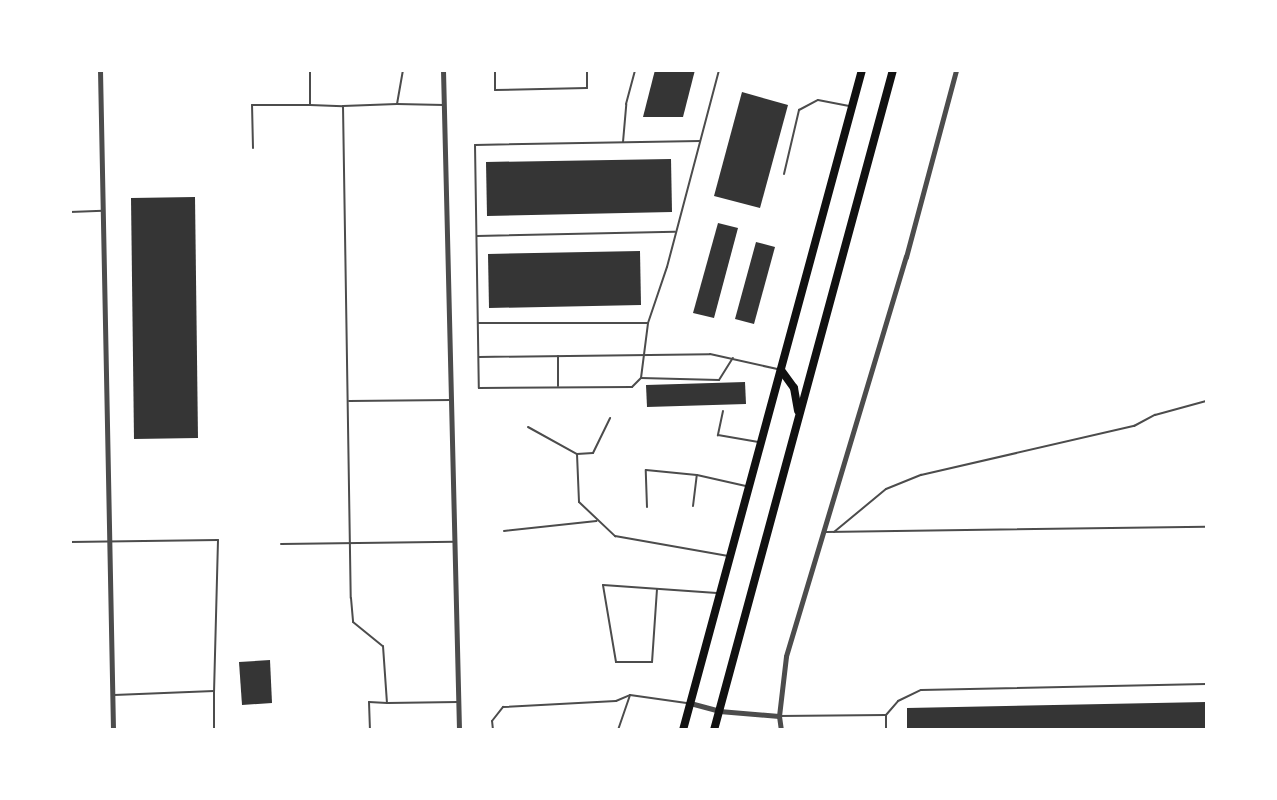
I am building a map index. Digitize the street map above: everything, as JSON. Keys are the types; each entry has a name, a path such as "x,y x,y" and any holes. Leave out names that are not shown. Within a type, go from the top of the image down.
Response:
{"main road":[{"path":"683,729 862,70"},
{"path":"714,729 893,70"},
{"path":"781,370 794,388 798,420"}],"street":[{"path":"100,70 113,729"},
{"path":"443,70 459,729"},
{"path":"781,729 779,716 786,657 906,257 956,70"},
{"path":"690,703 719,711 779,716"}],"lane":[{"path":"310,70 310,105"},
{"path":"397,104 403,70"},
{"path":"495,70 495,90 587,88 586,70"},
{"path":"623,142 626,104 635,70"},
{"path":"700,141 475,145 478,388 632,387 641,378 648,323 676,232 719,70"},
{"path":"784,174 799,110 818,100 852,107"},
{"path":"253,148 252,105 444,105"},
{"path":"343,106 353,622 383,646 387,703"},
{"path":"70,212 103,211"},
{"path":"477,236 676,232"},
{"path":"478,323 648,323"},
{"path":"479,357 710,354 781,370"},
{"path":"558,356 558,387"},
{"path":"641,378 719,380 733,358"},
{"path":"348,401 451,400"},
{"path":"834,532 886,489 921,475 1134,426 1155,415 1206,401"},
{"path":"723,411 718,435 761,442"},
{"path":"528,427 577,454 593,453 610,418"},
{"path":"577,454 579,502 596,521 615,536 730,556"},
{"path":"647,507 646,470 697,475 749,486"},
{"path":"693,506 697,475"},
{"path":"504,531 596,521"},
{"path":"823,532 1206,526"},
{"path":"70,542 218,540 213,691 214,729"},
{"path":"280,544 455,542"},
{"path":"657,589 652,662 616,662 603,585 720,593"},
{"path":"886,729 886,715 898,700 921,690 1206,684"},
{"path":"112,694 213,691"},
{"path":"618,729 630,695"},
{"path":"493,729 492,721 503,706 616,701 630,695 690,703"},
{"path":"370,729 369,702 458,702"},
{"path":"779,716 886,715"}],"building":[{"path":"655,70 695,70 683,117 643,117"},
{"path":"742,92 788,105 760,208 714,196"},
{"path":"671,159 672,212 487,216 486,162"},
{"path":"195,197 198,438 134,439 131,198"},
{"path":"718,223 738,228 714,318 693,313"},
{"path":"756,242 775,247 754,324 735,319"},
{"path":"640,251 641,305 489,308 488,254"},
{"path":"745,382 746,404 647,407 646,385"},
{"path":"270,660 272,703 242,705 239,662"},
{"path":"1206,702 1206,730 907,730 907,708"}]}
